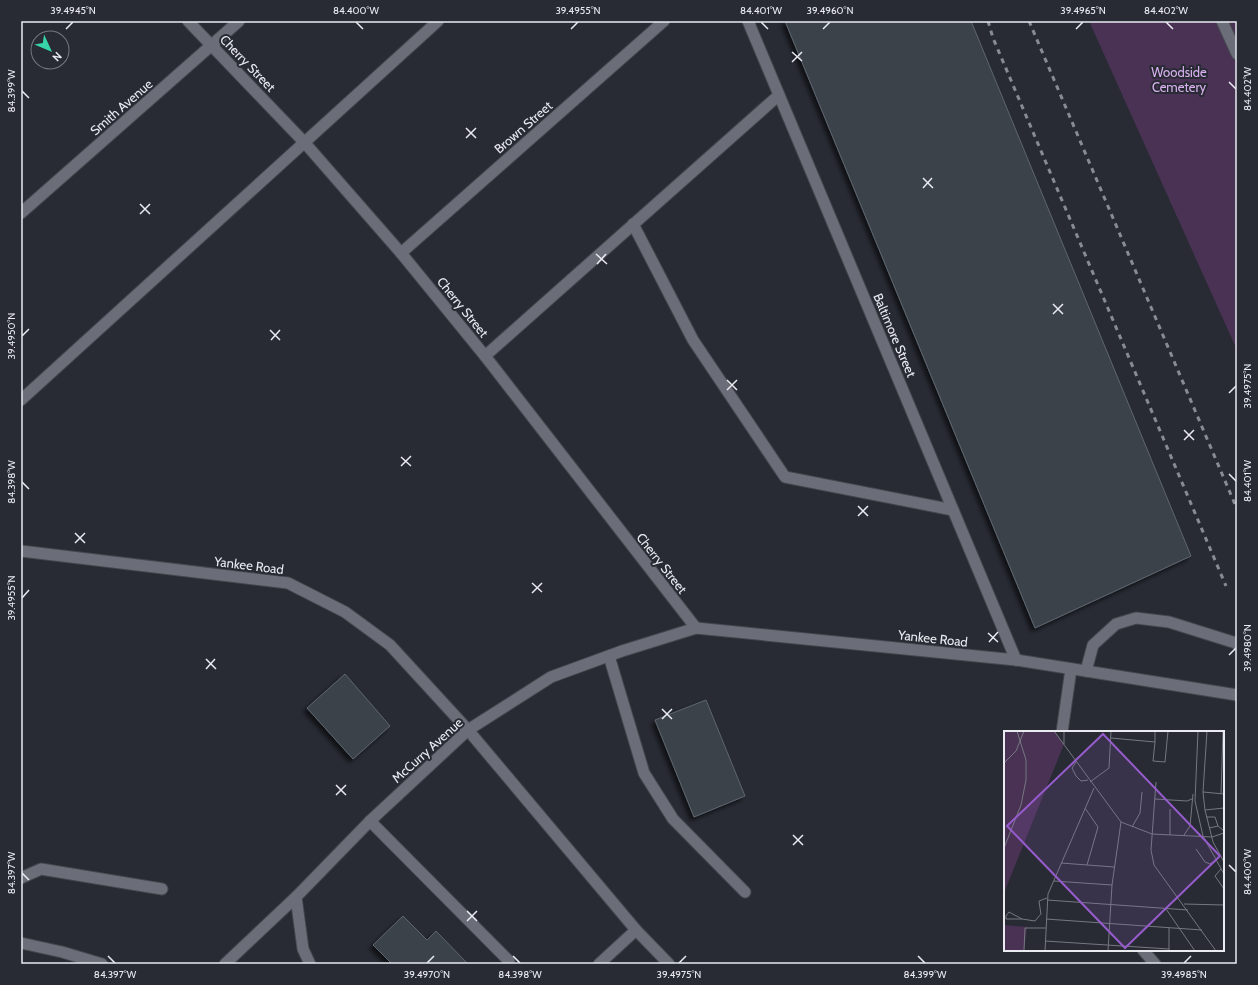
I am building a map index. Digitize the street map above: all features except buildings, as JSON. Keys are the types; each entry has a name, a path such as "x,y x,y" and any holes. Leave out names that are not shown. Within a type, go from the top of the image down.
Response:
{"street":[{"name":"Cherry Street","path":"188,21 304,142 401,253 485,356 696,628"},
{"name":"Smith Avenue","path":"21,213 240,21"},
{"path":"21,400 438,21"},
{"name":"Brown Street","path":"401,253 664,21"},
{"name":"Baltimore Street","path":"748,21 1016,660"},
{"path":"1222,21 1237,54"},
{"path":"485,356 779,95"},
{"path":"633,224 694,340 785,477 954,510"},
{"name":"Yankee Road","path":"21,551 288,584 345,612 390,645 468,730 636,930 669,964"},
{"path":"1086,671 1093,644 1116,624 1136,618 1169,622 1237,644"},
{"name":"McCurry Avenue","path":"225,964 296,897 370,821 468,730 551,677 609,656 696,628"},
{"name":"Yankee Road","path":"696,628 1016,660 1237,695"},
{"path":"609,656 644,773 673,819 745,892"},
{"path":"1062,731 1071,669"},
{"path":"370,821 509,961"},
{"path":"21,878 41,869 162,890"},
{"path":"296,897 303,949 310,964"},
{"path":"599,964 636,930"},
{"path":"21,943 62,952 102,964"},
{"path":"1144,951 1155,964"}],"green space":[{"name":"Woodside Cemetery","path":"1089,21 1237,21 1237,350"}],"railway":[{"path":"988,21 993,38 1226,586"},
{"path":"1029,21 1237,509"}]}
